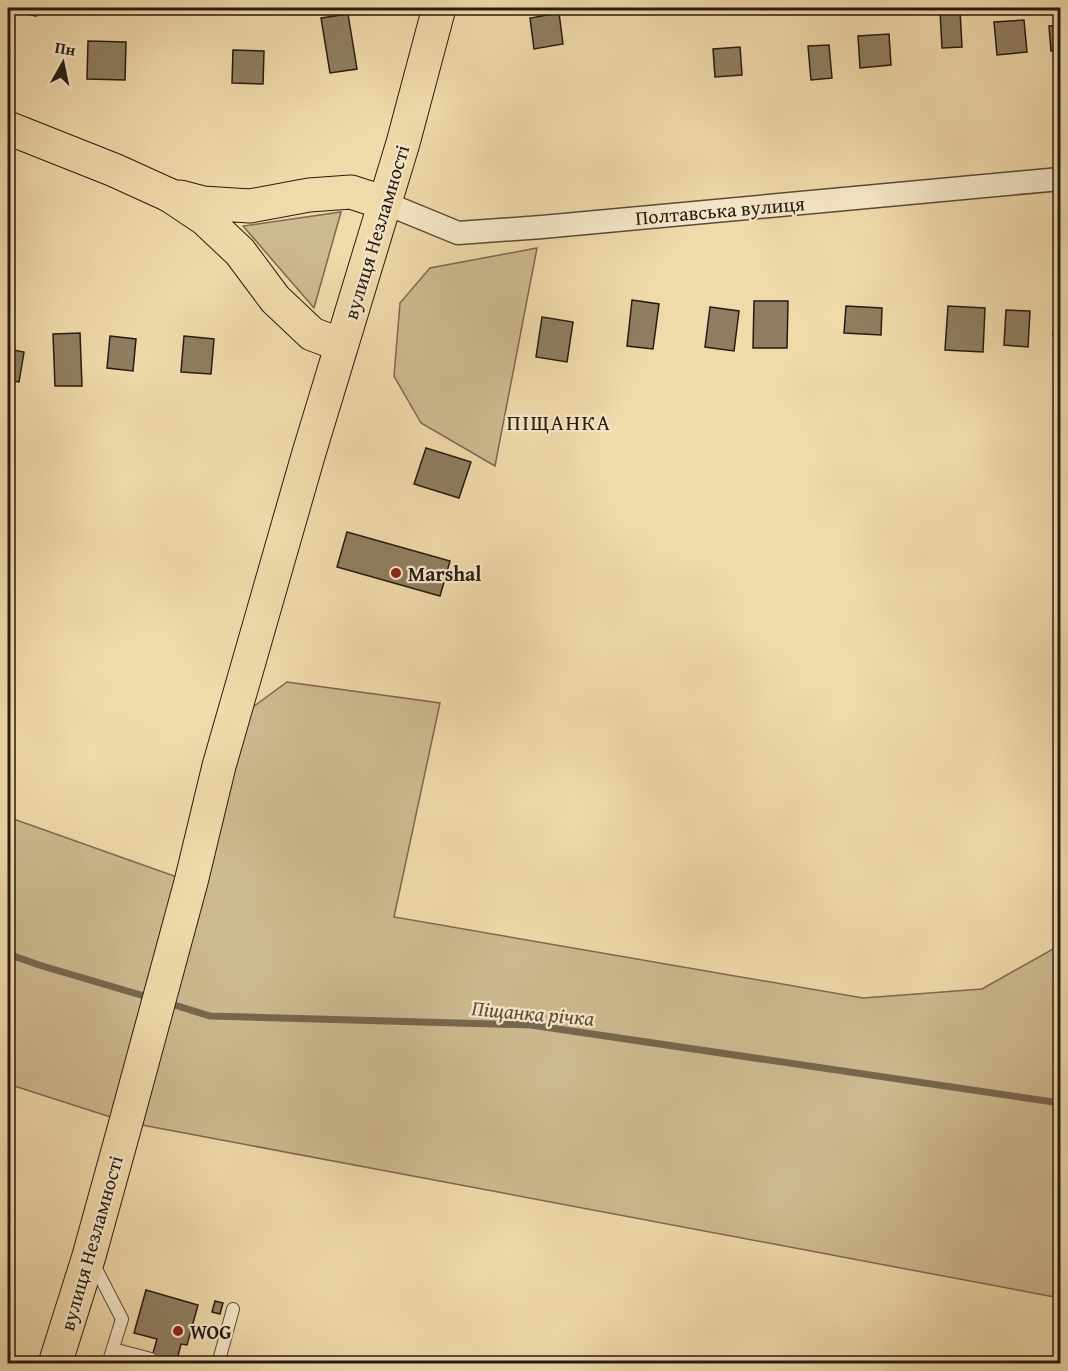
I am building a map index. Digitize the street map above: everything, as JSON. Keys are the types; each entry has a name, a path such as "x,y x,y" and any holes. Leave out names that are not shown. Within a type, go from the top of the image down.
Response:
{"main road":[{"name":"вулиця Незламності","path":"55,1364 89,1256 126,1122 191,882 219,766 308,456 404,142 439,8"},
{"path":"8,128 114,170 169,195 205,219 240,252 275,299 312,334 341,345"},
{"path":"169,195 203,202 250,206 309,195 351,192 385,203"}],"street":[{"name":"Полтавська вулиця","path":"385,203 458,232 542,227 1060,179"}],"lane":[{"path":"89,1256 122,1319 108,1364"},
{"path":"218,1364 233,1309"},
{"path":"113,1348 151,1359"}],"shaded area":[{"path":"341,212 314,308 243,226"},
{"path":"537,248 495,466 421,423 394,376 400,303 430,268"},
{"path":"287,682 440,703 394,917 863,998 982,989 1060,945 1060,1298 126,1122 8,1084 8,817 191,882 250,709"}],"building":[{"path":"19,8 38,8 36,16 18,12"},
{"path":"960,10 962,47 942,48 940,11"},
{"path":"559,13 563,44 534,49 530,18"},
{"path":"348,14 357,69 330,73 321,18"},
{"path":"1024,20 1027,52 997,55 994,22"},
{"path":"1060,25 1060,50 1051,51 1049,26"},
{"path":"889,34 891,65 860,68 858,36"},
{"path":"88,41 126,42 125,80 87,79"},
{"path":"829,45 832,78 811,80 808,46"},
{"path":"740,47 742,75 715,77 713,49"},
{"path":"233,50 264,51 263,84 232,83"},
{"path":"632,300 659,304 653,349 627,346"},
{"path":"754,301 788,301 787,348 753,348"},
{"path":"846,306 882,308 881,335 844,333"},
{"path":"948,306 985,308 983,352 945,350"},
{"path":"710,307 739,311 734,351 705,347"},
{"path":"1056,309 1060,309 1060,336 1053,335"},
{"path":"1006,310 1030,311 1028,347 1004,345"},
{"path":"542,317 573,322 567,362 536,357"},
{"path":"80,333 82,386 55,386 53,334"},
{"path":"110,336 136,339 133,371 107,368"},
{"path":"184,336 214,339 211,374 181,372"},
{"path":"8,349 24,352 19,382 8,380"},
{"path":"426,448 471,462 459,498 414,484"},
{"path":"347,532 450,561 440,596 337,567"},
{"path":"146,1290 198,1305 187,1345 181,1344 176,1364 150,1364 157,1339 134,1333"},
{"path":"215,1301 223,1303 220,1314 212,1312"}],"waterway":[{"name":"Піщанка річка","path":"8,954 151,998"},
{"name":"Піщанка річка","path":"168,1003 210,1016 531,1025 1060,1103"}],"place":[{"name":"Marshal","path":"396,573"},
{"name":"WOG","path":"178,1331"}],"district":[{"name":"ПІЩАНКА","path":"559,422"}]}
